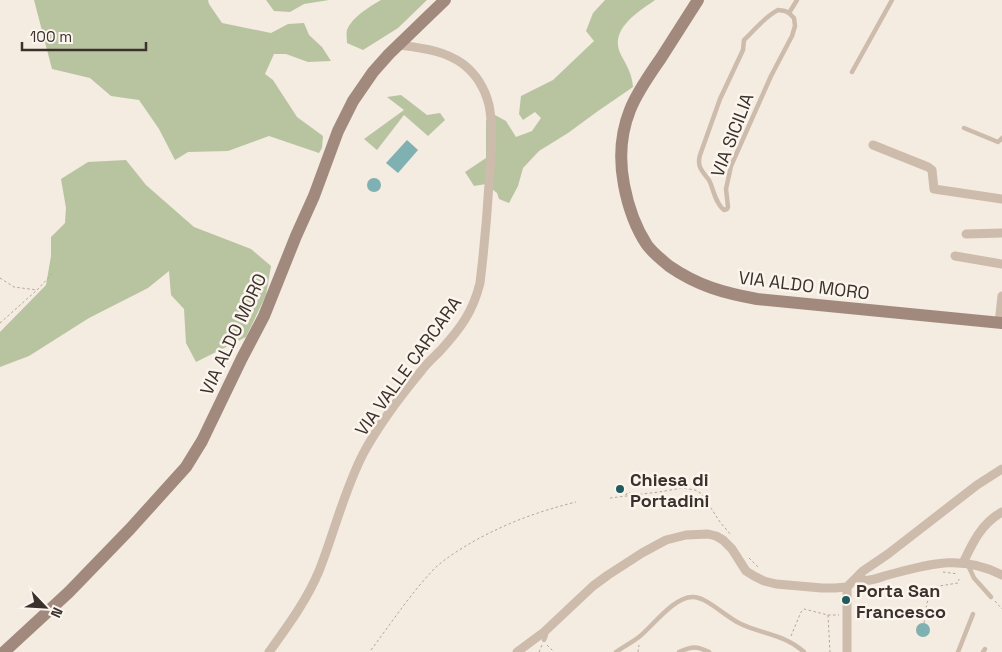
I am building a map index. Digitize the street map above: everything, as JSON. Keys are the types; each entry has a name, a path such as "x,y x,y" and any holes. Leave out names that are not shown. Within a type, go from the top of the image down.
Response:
{"main road":[{"name":"VIA ALDO MORO","path":"4,652 69,592 186,467 202,441 234,373 264,316 345,116 373,72 445,0"},
{"name":"VIA ALDO MORO","path":"698,0 648,78 630,110 621,142 622,171 628,203 637,227 648,246 680,274 706,286 731,294 758,299 1000,323"}],"street":[{"name":"VIA VALLE CARCARA","path":"269,652 289,624 319,572 347,493 363,455 374,435 423,368 462,325 470,313 480,283 491,156 492,123 489,104 479,80 465,65 450,56 431,50 398,45"},
{"path":"874,145 928,166 932,170 934,189 1002,198"},
{"path":"966,234 1002,233"},
{"path":"955,256 1002,264"},
{"path":"1000,323 1002,296"},
{"path":"517,652 544,638 593,586 608,575 666,540 686,535 708,534 723,540 732,549 746,571 764,581 776,584 822,588 847,587 863,571 977,485 1002,470"},
{"path":"965,563 979,532 986,523 1002,512"},
{"path":"860,574 862,580 869,581 926,565 965,563 1002,575"},
{"path":"847,587 847,652"}],"lane":[{"path":"789,13 797,0"},
{"path":"852,72 892,0"},
{"name":"VIA SICILIA","path":"778,10 789,13 794,18 795,26 792,36 771,76 731,166 726,189 728,207 724,210 708,178 699,165 700,155 720,99 743,50 744,40 772,13 778,10"},
{"path":"964,128 998,142 1002,138"},
{"path":"965,563 974,578 992,598"},
{"path":"616,652 639,637 666,610 683,599 693,597 703,600 740,624 789,641 804,652"},
{"path":"958,652 973,614"},
{"path":"679,652 696,647 710,652"}],"path":[{"path":"0,322 37,290 52,274"},
{"path":"0,278 14,287 37,290"},
{"path":"610,498 682,488 695,490 702,494 733,538"},
{"path":"627,496 626,494 630,492"},
{"path":"371,650 436,567 455,552 492,531 526,516 576,502"},
{"path":"748,557 757,567"},
{"path":"940,572 958,574"},
{"path":"924,623 933,588 958,584 959,579"},
{"path":"992,598 1002,609"},
{"path":"789,641 804,609 828,615 844,615"},
{"path":"828,615 830,652"},
{"path":"544,638 554,652"},
{"path":"638,652 639,641"}],"green space":[{"path":"34,0 208,0 222,23 271,33 288,24 304,23 309,35 322,47 331,61 308,62 286,54 274,54 265,74 273,80 297,117 323,136 322,148 319,153 269,136 228,151 188,152 175,160 159,129 139,100 111,96 90,78 52,69"},
{"path":"266,0 329,0 304,4 290,12 274,11"},
{"path":"381,0 427,0 398,28 363,50 347,43 349,25 361,13"},
{"path":"605,0 655,0 633,16 618,38 618,46 630,74 633,87 539,151 523,168 518,186 509,203 499,199 497,193 486,184 474,186 465,172 486,158 486,120 493,114 506,121 516,137 532,131 541,118 535,112 523,120 519,114 521,96 553,80 594,41 586,31 593,13"},
{"path":"401,95 427,115 440,113 445,120 428,136 404,115 377,150 364,139 404,110 387,97"},
{"path":"126,160 146,185 194,227 251,249 271,266 266,295 246,337 196,362 186,343 184,309 171,295 169,271 148,288 89,318 29,356 0,367 0,332 46,285 51,256 51,237 65,223 66,208 61,179 88,162"}],"water":[{"path":"407,140 418,150 398,173 386,163"},
{"path":"371,178 377,178 381,185 377,192 371,192 367,188 367,182"},
{"path":"923,623 928,625 930,630 928,635 923,637 918,635 916,630 918,625"}],"place":[{"name":"Chiesa di Portadini","path":"620,489"},
{"name":"Porta San Francesco","path":"846,600"}]}
